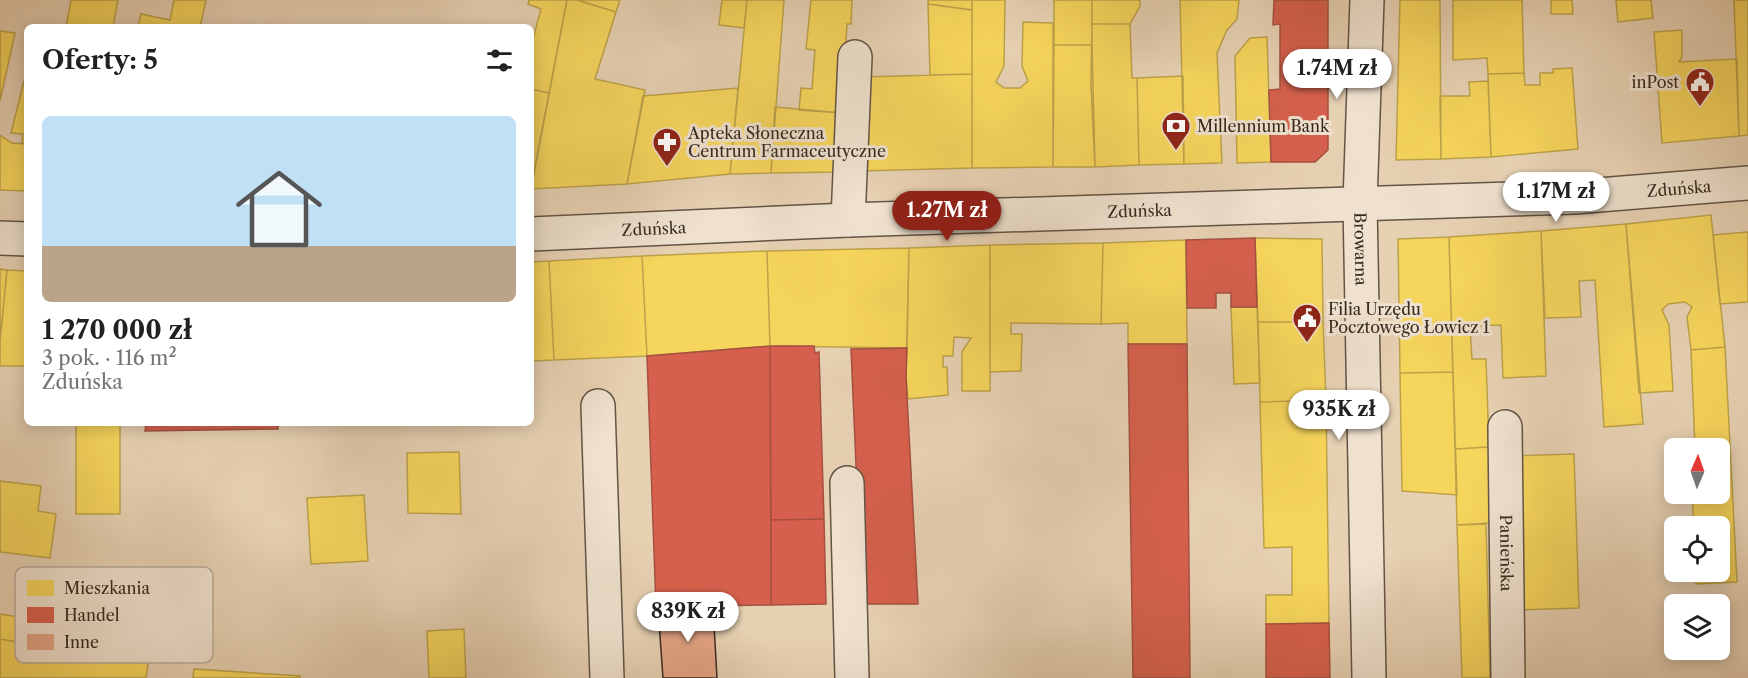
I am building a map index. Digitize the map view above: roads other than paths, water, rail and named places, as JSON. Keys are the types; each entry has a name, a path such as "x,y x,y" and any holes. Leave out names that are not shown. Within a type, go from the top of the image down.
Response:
{"street":[{"name":"Browarna","path":"1367,0 1360,203 1369,678"},
{"path":"848,220 855,57"},
{"name":"Zduńska","path":"534,234 848,220 1574,197 1748,183"},
{"path":"0,238 24,239"},
{"path":"598,406 608,678"},
{"name":"Panieńska","path":"1505,428 1508,678"},
{"path":"847,483 852,678"}],"place":[{"name":"inPost","path":"1700,108"},
{"name":"Millennium Bank","path":"1176,152"},
{"name":"Apteka Słoneczna Centrum Farmaceutyczne","path":"667,168"},
{"name":"Filia Urzędu Pocztowego Łowicz 1","path":"1307,344"}]}
